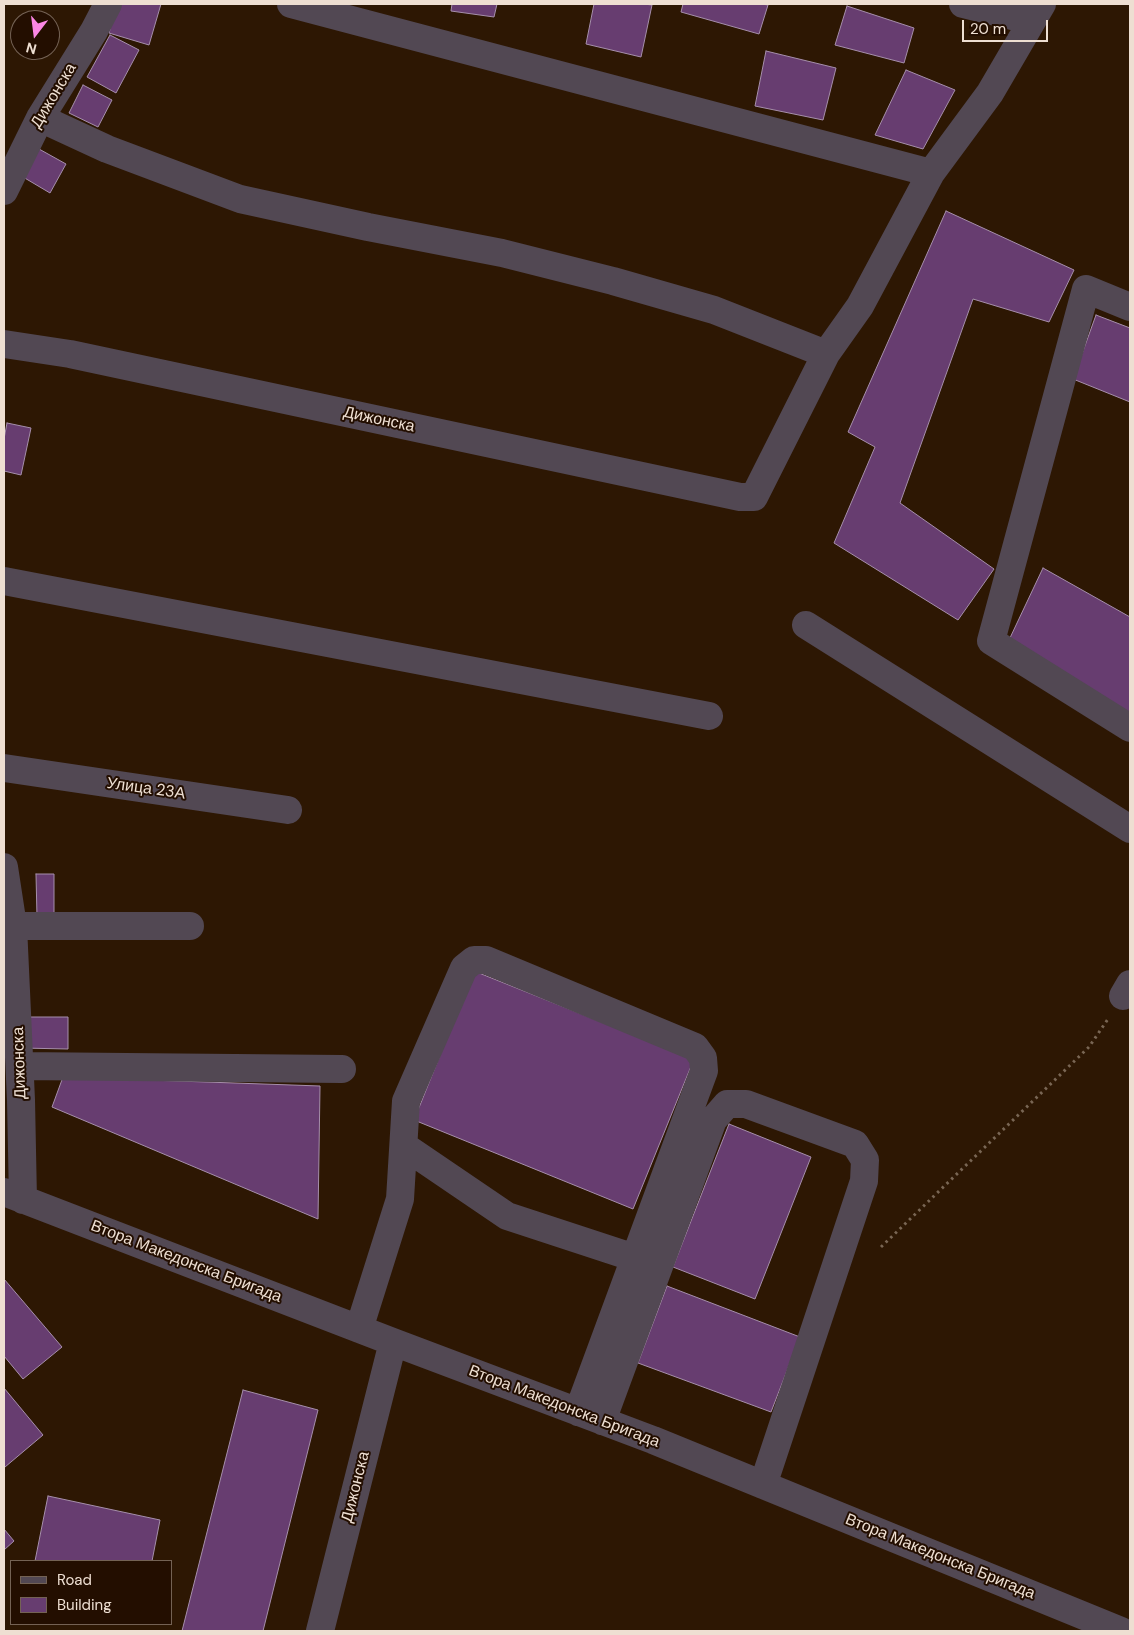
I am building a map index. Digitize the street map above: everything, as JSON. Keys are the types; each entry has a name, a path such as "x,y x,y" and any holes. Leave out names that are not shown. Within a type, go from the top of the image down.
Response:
{"street":[{"name":"Дижонска","path":"4,191 40,118 94,31 108,4"},
{"path":"290,4 932,173"},
{"path":"40,118 107,149 240,200 368,227 502,252 613,281 714,310 826,354 860,306 932,173 990,94 1037,12 963,4"},
{"path":"1130,308 1086,289 991,641 1130,728"},
{"name":"Дижонска","path":"4,344 70,354 740,497 754,497 826,354"},
{"path":"4,581 708,716"},
{"path":"806,625 1130,829"},
{"name":"Улица 23А","path":"4,768 288,810"},
{"name":"Дижонска","path":"4,867 14,926 20,1066 14,1196"},
{"path":"14,926 190,926"},
{"path":"359,1329 400,1199 406,1101 464,968 474,960 486,960 695,1047 703,1058 704,1071 635,1258 590,1417"},
{"path":"20,1066 342,1069"},
{"path":"590,1417 713,1120 727,1104 746,1104 855,1144 866,1160 864,1181 763,1485"},
{"path":"404,1146 507,1216 635,1258"},
{"name":"Втора Македонска Бригада","path":"14,1196 590,1417 763,1485 1121,1631"},
{"name":"Дижонска","path":"320,1631 393,1342"}],"path":[{"path":"881,1247 1089,1047 1127,990"}],"building":[{"path":"117,4 161,4 149,45 109,33"},
{"path":"452,4 497,4 494,17 451,11"},
{"path":"594,4 652,5 641,57 586,44"},
{"path":"683,4 768,5 759,34 681,12"},
{"path":"847,6 914,28 904,63 835,45"},
{"path":"110,35 139,50 116,93 87,77"},
{"path":"766,51 836,68 823,120 755,106"},
{"path":"906,70 955,90 923,149 875,135"},
{"path":"83,85 112,100 98,127 69,113"},
{"path":"39,149 66,164 50,193 23,177"},
{"path":"946,211 1074,270 1049,322 973,299 900,503 994,569 958,620 834,543 875,447 848,432"},
{"path":"1096,315 1130,328 1130,402 1073,379"},
{"path":"7,423 31,428 21,475 4,471 4,439"},
{"path":"1043,568 1130,617 1130,714 1009,640"},
{"path":"36,874 54,874 54,917 37,917"},
{"path":"474,971 694,1059 633,1209 414,1120"},
{"path":"21,1017 68,1017 68,1049 21,1048"},
{"path":"63,1077 320,1086 318,1219 52,1107"},
{"path":"729,1124 811,1157 755,1299 673,1267"},
{"path":"4,1279 62,1347 23,1379 4,1356"},
{"path":"667,1286 800,1337 771,1412 638,1363"},
{"path":"4,1388 43,1435 5,1467 4,1466"},
{"path":"243,1390 318,1410 263,1631 182,1631"},
{"path":"48,1496 160,1520 152,1560 35,1560"},
{"path":"4,1529 14,1541 4,1550"}]}
